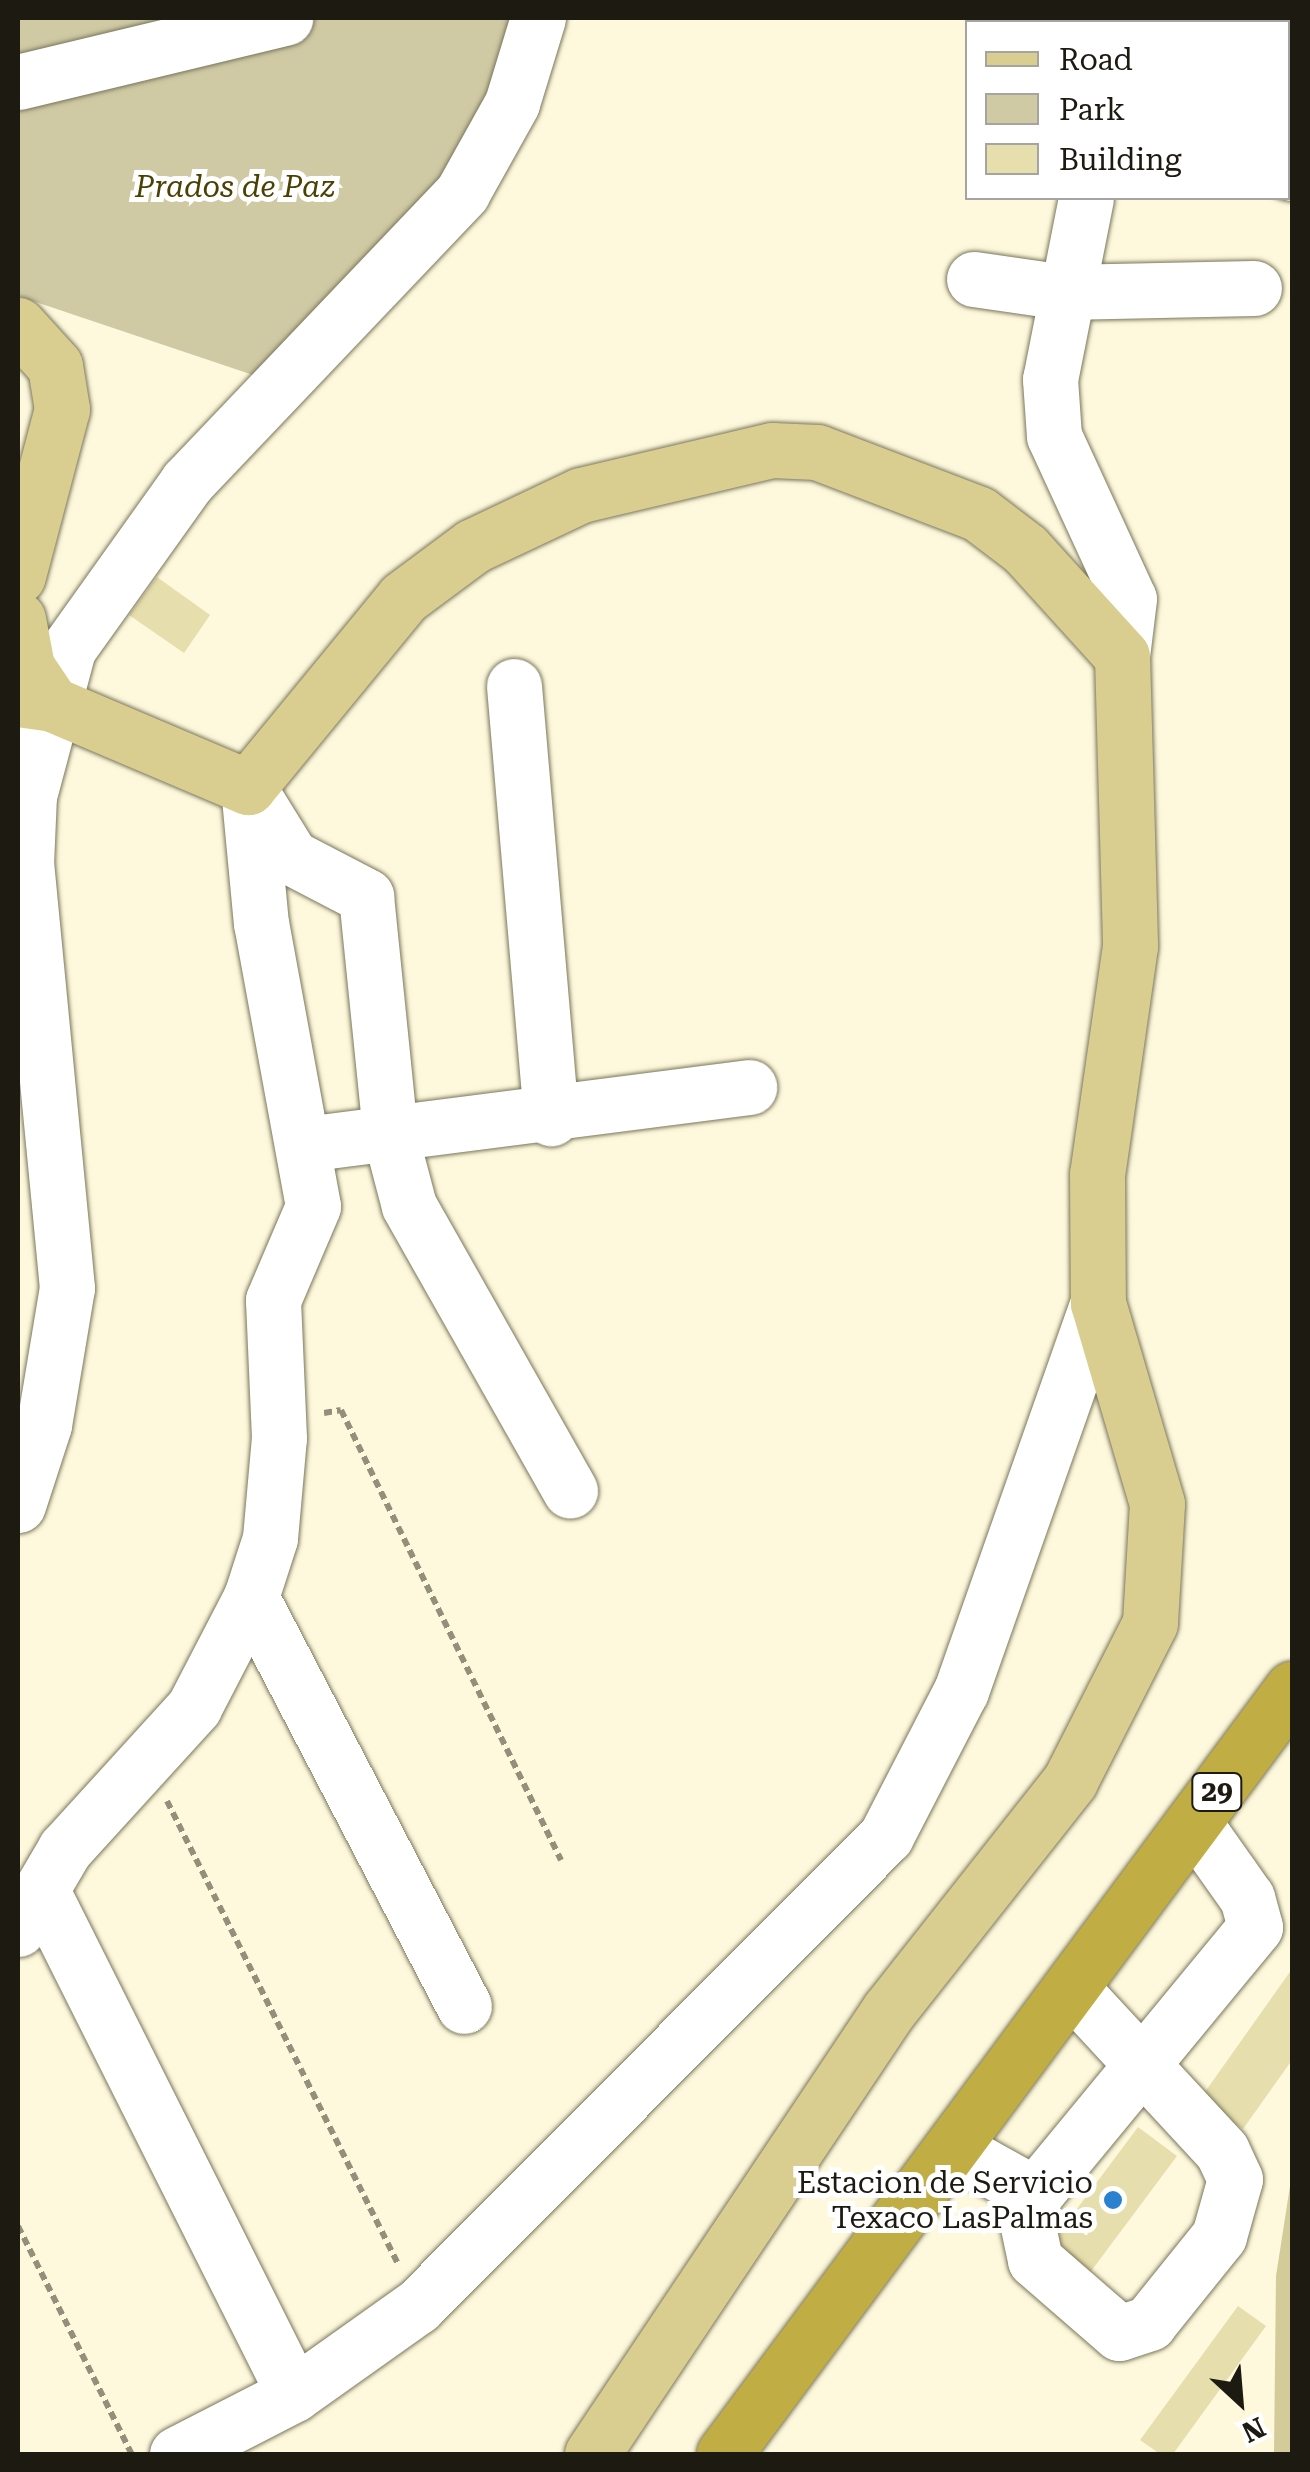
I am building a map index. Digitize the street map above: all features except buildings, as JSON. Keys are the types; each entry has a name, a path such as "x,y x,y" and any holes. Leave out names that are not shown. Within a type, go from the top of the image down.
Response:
{"highway":[{"name":"29","path":"724,2454 954,2150 1292,1690"}],"main road":[{"path":"18,325 44,346 60,386 60,439 25,508 18,576"},
{"path":"18,636 34,701 248,787 403,598 474,546 581,494 705,460 817,452 928,488 1025,549 1122,656 1130,946 1096,1174 1098,1303 1157,1504 1150,1622 1131,1670 1070,1780 889,2010 592,2454"}],"street":[{"path":"18,82 285,18"},
{"path":"18,1505 44,1425 67,1288 26,864 34,701 187,482 462,193 512,103 538,18"},
{"path":"1086,200 1064,292 1050,379 1054,436 1129,600 1122,656"},
{"path":"974,279 1064,292 1254,288"},
{"path":"514,686 551,1118"},
{"path":"248,787 291,857 366,896 390,1134 410,1206 570,1491"},
{"path":"248,787 261,924 306,1144 308,1231 273,1300 278,1422 270,1538 251,1598 194,1706 148,1762 65,1849 30,1912 294,2394"},
{"path":"306,1144 551,1118 749,1087"},
{"path":"177,2454 294,2394 418,2306 886,1836 961,1690 1098,1303"},
{"path":"251,1598 464,2006"},
{"path":"1072,1989 1142,2063 1202,2124 1234,2180 1218,2236 1149,2324 1118,2334 1034,2260 1028,2222 1035,2194 1142,2063 1254,1927 1247,1898 1194,1822"},
{"path":"954,2150 1035,2194"}],"path":[{"path":"278,1422 341,1410 562,1860"},
{"path":"148,1762 418,2306"},
{"path":"18,2226 131,2454"}],"green space":[{"name":"Prados de Paz","path":"18,18 538,18 512,103 283,385 18,296"}],"shaded area":[{"path":"1292,2173 1292,2454 1274,2454 1276,2276"}],"place":[{"name":"Estacion de Servicio Texaco LasPalmas","path":"1113,2200"}]}
